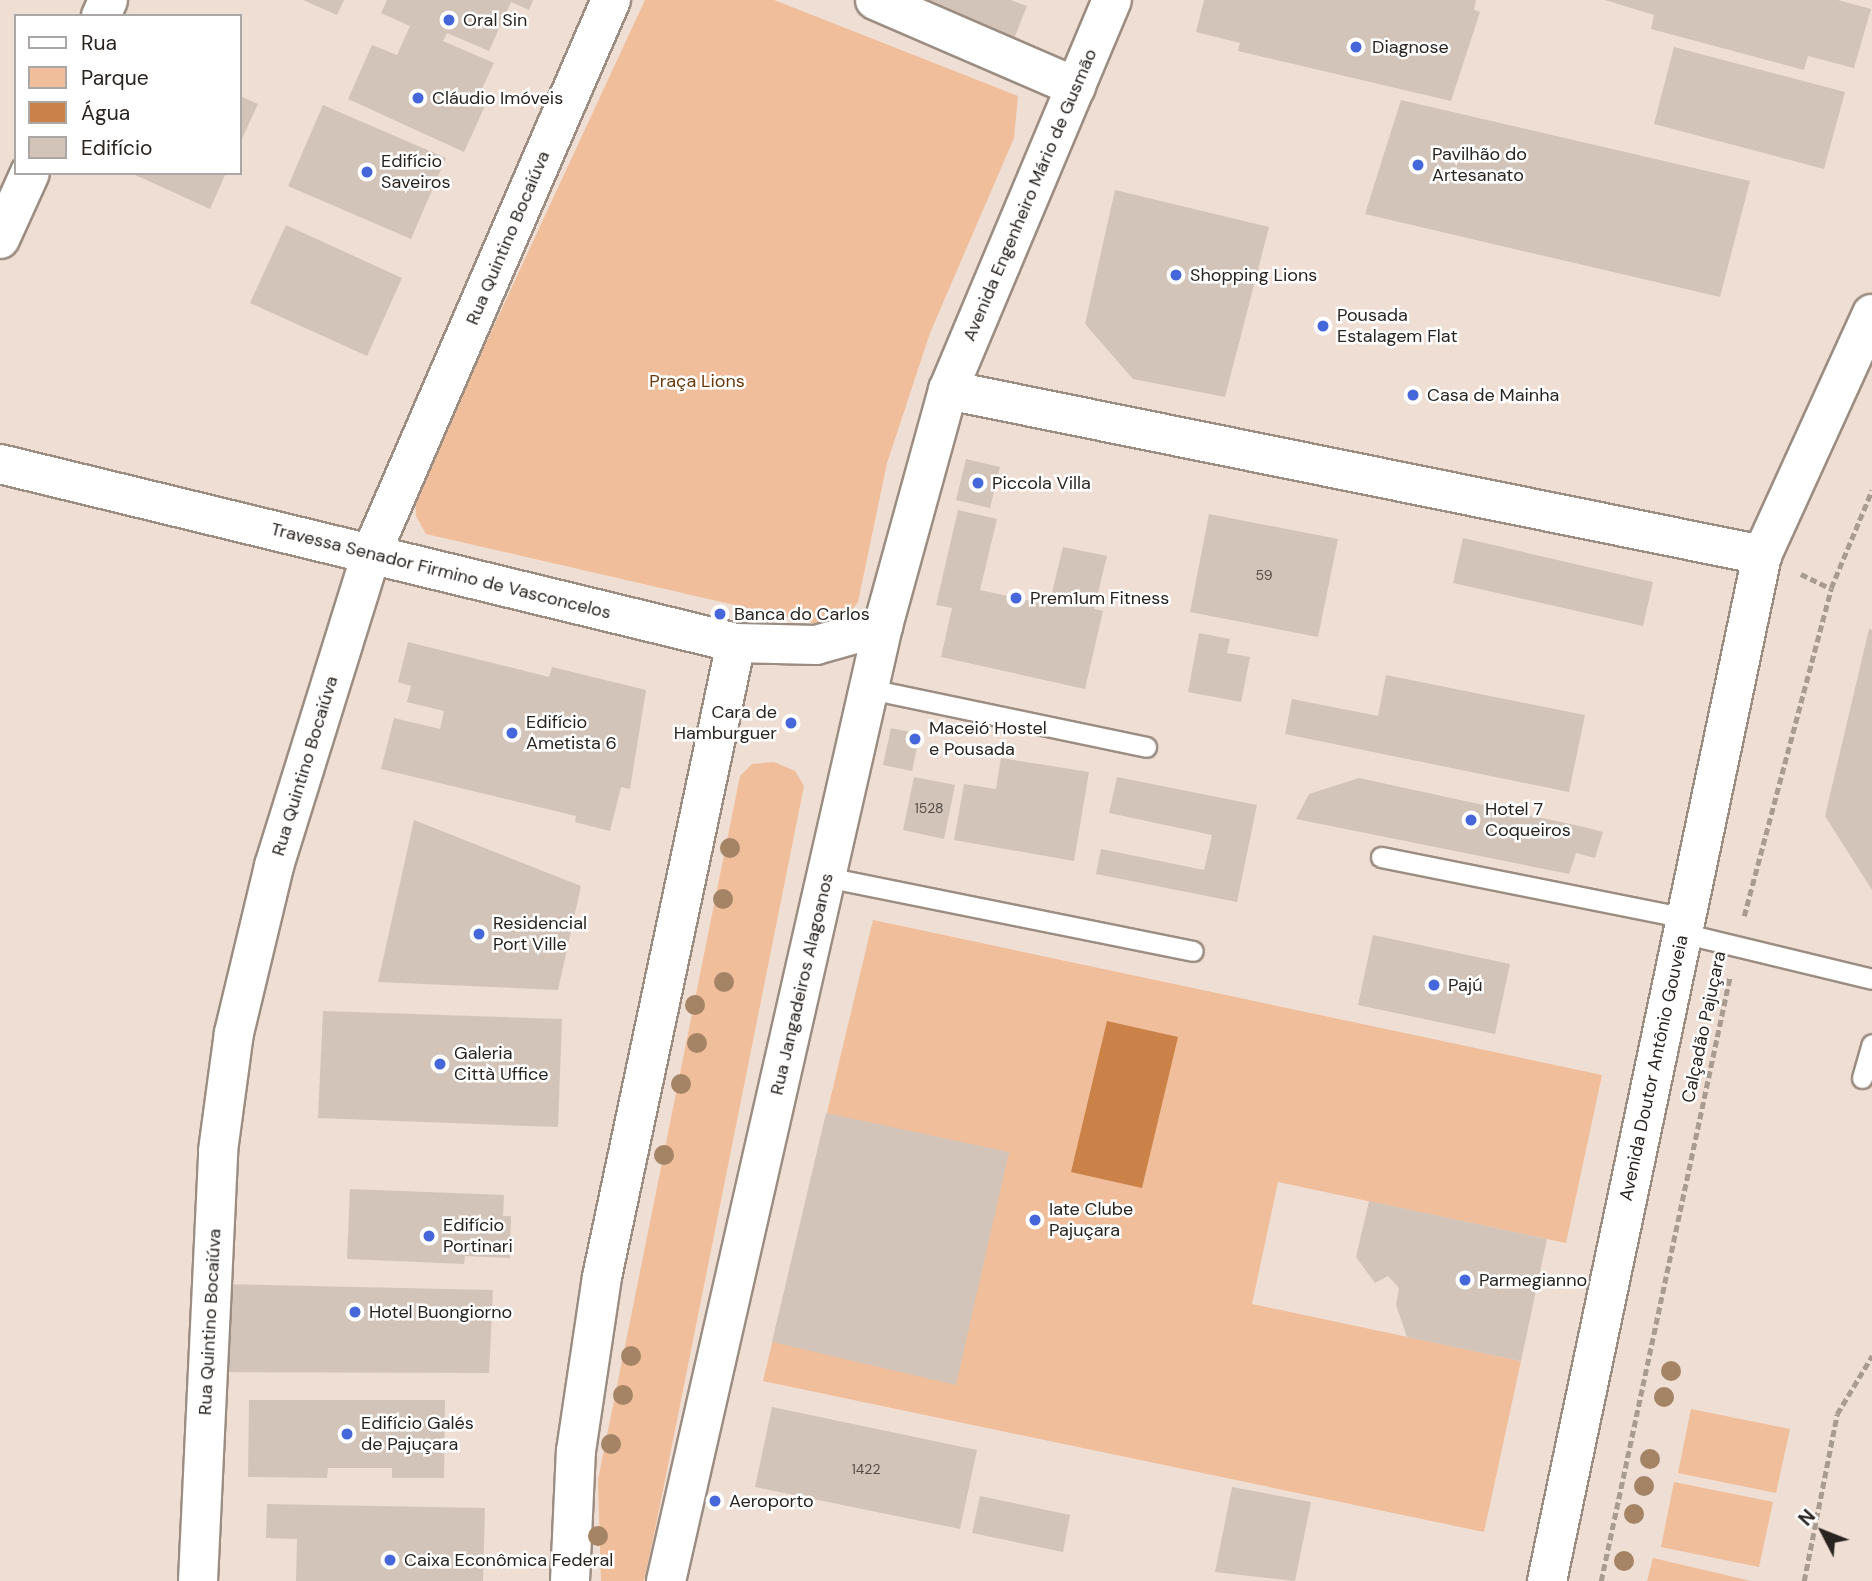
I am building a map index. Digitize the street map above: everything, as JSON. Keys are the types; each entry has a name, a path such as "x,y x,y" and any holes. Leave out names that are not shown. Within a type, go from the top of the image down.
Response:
{"street":[{"name":"Rua Quintino Bocaiúva","path":"198,1581 218,1151 234,1033 274,866 371,554 611,0"},
{"path":"875,0 1076,88"},
{"name":"Avenida Engenheiro Mário de Gusmão","path":"948,390 1112,0"},
{"path":"0,239 29,175"},
{"name":"Avenida Doutor Antônio Gouveia","path":"1547,1581 1762,555 1872,314"},
{"path":"948,390 1762,555"},
{"name":"Rua Jangadeiros Alagoanos","path":"666,1581 883,626 948,390"},
{"name":"Travessa Senador Firmino de Vasconcelos","path":"0,464 736,643 816,645 883,626"},
{"path":"570,1581 576,1451 602,1277 736,643"}],"lane":[{"path":"869,689 1146,747"},
{"path":"1381,857 1684,926 1872,979"},
{"path":"826,877 1193,951"},
{"path":"1862,1078 1872,1044"}],"path":[{"name":"Calçadão Pajuçara","path":"1601,1581 1738,942 1830,589 1872,490"},
{"path":"1804,1581 1837,1414 1872,1356"}],"green space":[{"name":"Praça Lions","path":"645,0 774,0 1018,96 1014,138 930,333 887,463 858,602 846,618 826,626 426,534 416,516 415,496"},
{"path":"774,762 795,771 804,786 657,1520 644,1581 601,1581 598,1480 740,776 752,764"},
{"name":"Iate Clube Pajuçara","path":"873,920 1602,1075 1566,1243 1278,1182 1252,1304 1521,1361 1484,1532 763,1381"},
{"path":"1691,1409 1790,1429 1776,1493 1678,1473"},
{"path":"1674,1482 1773,1502 1759,1567 1661,1547"},
{"path":"1653,1558 1751,1581 1647,1581"}],"water":[{"path":"1107,1021 1178,1037 1142,1188 1071,1172"}],"building":[{"path":"303,0 344,0 337,15"},
{"path":"387,0 533,0 529,10 511,2 489,51 447,33 443,41 494,63 480,93 489,97 464,152 348,99 372,45 397,55 410,26 381,13"},
{"path":"914,0 1011,0 1027,6 1012,44"},
{"name":"Diagnose","path":"1204,0 1476,0 1474,10 1480,12 1451,101 1238,51 1240,43 1196,32"},
{"path":"1605,0 1838,0 1871,9 1854,68 1808,56 1804,70 1651,29 1654,15"},
{"path":"1674,47 1845,92 1824,169 1654,124"},
{"path":"242,97 258,104 242,139"},
{"path":"1401,100 1750,181 1720,297 1365,214"},
{"name":"Edifício Saveiros","path":"323,105 446,158 411,239 288,186"},
{"path":"135,175 225,175 210,209"},
{"name":"Shopping Lions","path":"1115,190 1269,227 1225,397 1133,379 1085,324"},
{"path":"286,225 402,278 367,356 250,303"},
{"name":"Piccola Villa","path":"966,459 1000,467 990,508 956,500"},
{"path":"958,510 997,519 980,590 1049,605 1063,547 1107,556 1094,609 1103,611 1085,689 941,657 952,608 936,605"},
{"path":"1209,514 1338,539 1318,637 1190,612"},
{"path":"1463,538 1653,582 1643,626 1453,583"},
{"path":"1869,629 1872,630 1872,890 1825,816"},
{"path":"1199,633 1230,639 1227,653 1250,657 1241,702 1188,692"},
{"name":"Edifício Ametista 6","path":"408,642 549,677 552,667 646,690 630,789 621,787 610,831 575,822 576,816 381,769 394,718 440,729 444,711 407,702 411,686 398,682"},
{"path":"1386,675 1585,715 1569,792 1285,734 1292,699 1378,716"},
{"path":"891,728 920,734 912,771 883,765"},
{"path":"1001,758 1089,772 1074,861 954,840 964,784 996,789"},
{"path":"914,777 955,785 944,839 903,830"},
{"path":"1117,777 1257,805 1237,902 1096,874 1101,849 1204,870 1212,835 1109,813"},
{"path":"1359,778 1603,832 1595,858 1576,853 1569,874 1296,819 1309,794"},
{"name":"Residencial Port Ville","path":"414,820 581,886 558,990 378,982"},
{"name":"Pajú","path":"1373,935 1510,964 1495,1034 1358,1005"},
{"name":"Galeria Città Uffice","path":"323,1011 562,1019 558,1127 318,1118"},
{"path":"826,1113 1009,1152 956,1385 772,1342"},
{"name":"Edifício Portinari","path":"350,1189 504,1195 503,1216 511,1216 510,1258 465,1256 464,1264 347,1259"},
{"name":"Parmegianno","path":"1369,1201 1547,1239 1521,1361 1407,1337 1396,1305 1399,1288 1388,1276 1375,1283 1356,1257"},
{"name":"Hotel Buongiorno","path":"220,1284 493,1290 489,1373 215,1372"},
{"name":"Edifício Galés de Pajuçara","path":"249,1400 445,1400 444,1478 392,1478 392,1468 328,1468 327,1478 248,1477"},
{"path":"772,1407 977,1450 960,1529 755,1487"},
{"path":"1232,1487 1311,1502 1295,1581 1215,1572"},
{"path":"980,1496 1070,1515 1063,1552 972,1533"},
{"name":"Caixa Econômica Federal","path":"267,1504 485,1508 483,1581 296,1581 297,1539 266,1538"}],"place":[{"name":"Oral Sin","path":"449,20"},
{"name":"Diagnose","path":"1356,47"},
{"name":"Cláudio Imóveis","path":"418,98"},
{"name":"Pavilhão do Artesanato","path":"1418,165"},
{"name":"Edifício Saveiros","path":"367,172"},
{"name":"Shopping Lions","path":"1176,275"},
{"name":"Pousada Estalagem Flat","path":"1323,326"},
{"name":"Casa de Mainha","path":"1413,395"},
{"name":"Piccola Villa","path":"978,483"},
{"name":"Prem1um Fitness","path":"1016,598"},
{"name":"Banca do Carlos","path":"720,614"},
{"name":"Cara de Hamburguer","path":"791,723"},
{"name":"Edifício Ametista 6","path":"512,733"},
{"name":"Maceió Hostel e Pousada","path":"915,739"},
{"name":"Hotel 7 Coqueiros","path":"1471,820"},
{"name":"Residencial Port Ville","path":"479,934"},
{"name":"Pajú","path":"1434,985"},
{"name":"Galeria Città Uffice","path":"440,1064"},
{"name":"Iate Clube Pajuçara","path":"1035,1220"},
{"name":"Edifício Portinari","path":"429,1236"},
{"name":"Parmegianno","path":"1465,1280"},
{"name":"Hotel Buongiorno","path":"355,1312"},
{"name":"Edifício Galés de Pajuçara","path":"347,1434"},
{"name":"Aeroporto","path":"715,1501"},
{"name":"Caixa Econômica Federal","path":"390,1560"}]}
